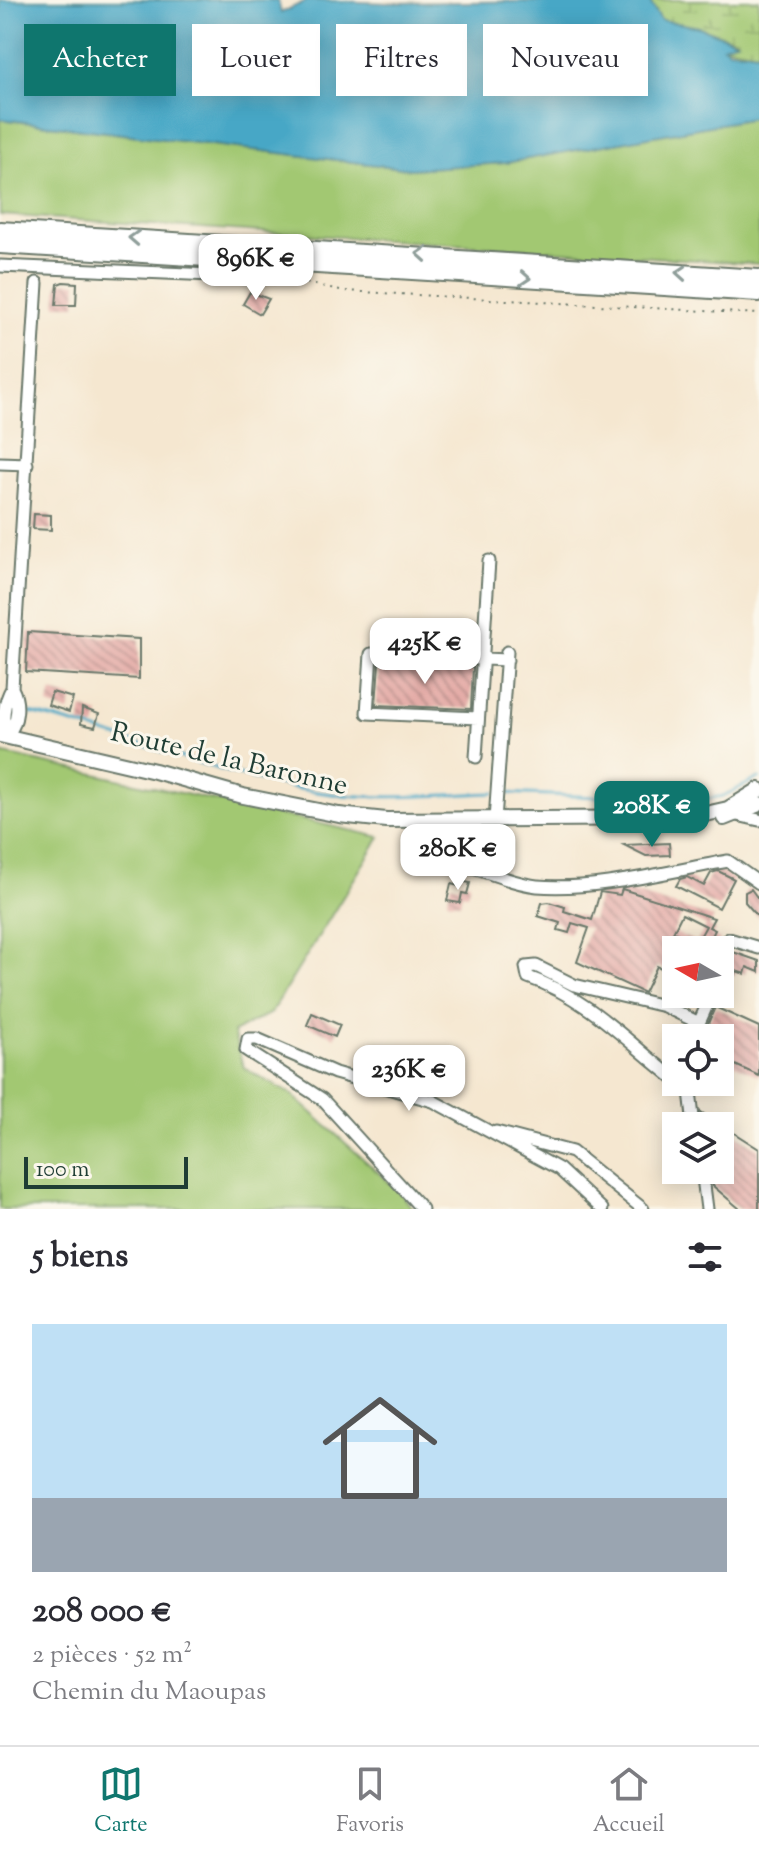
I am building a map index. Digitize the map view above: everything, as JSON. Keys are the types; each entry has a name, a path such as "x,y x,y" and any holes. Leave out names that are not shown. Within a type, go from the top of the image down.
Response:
{"highway":[{"path":"0,230 759,278"},
{"path":"0,245 759,293"}],"main road":[{"name":"Route de la Baronne","path":"4,736 296,807 386,820 718,820 757,805"},
{"name":"Route de la Baronne","path":"688,818 757,805"}],"street":[{"path":"0,266 282,278"},
{"path":"4,736 15,726 18,698 12,688 37,283"},
{"path":"0,463 27,464"},
{"path":"476,757 489,561"},
{"path":"478,718 367,713 371,654 482,659 507,656 495,820"},
{"path":"447,864 467,865 532,886 565,888 728,861 759,883"},
{"path":"734,940 759,948"},
{"path":"662,1006 574,985 536,966 526,967 528,977 565,992 610,1022 662,1068"},
{"path":"668,1008 699,1023 706,1008"},
{"path":"422,1209 322,1099 246,1050 248,1039 257,1039 335,1073 433,1101 559,1169 602,1209"},
{"path":"484,1129 572,1152 643,1209"},
{"path":"704,1184 707,1209"}],"path":[{"path":"282,278 345,291 759,314"}],"green space":[{"path":"649,0 759,0 759,52 722,46 736,40 699,27 661,20"},
{"path":"759,117 759,264 0,215 0,119 410,169 505,163"},
{"path":"0,753 380,837 271,1013 233,1032 244,1068 291,1094 399,1191 413,1209 0,1209"}],"water":[{"path":"0,0 278,0 281,13 308,0 389,3 649,0 661,20 699,27 736,41 723,46 729,50 759,52 759,117 505,163 410,169 0,119"}],"building":[{"path":"77,283 76,305 56,305 58,284"},
{"path":"250,292 269,299 260,314 243,304"},
{"path":"34,514 51,515 51,530 33,529"},
{"path":"28,632 139,639 139,679 26,672"},
{"path":"379,663 473,667 471,709 376,705"},
{"path":"52,692 73,698 69,712 48,705"},
{"path":"82,708 99,714 95,727 81,724"},
{"path":"669,843 670,855 646,856 624,845"},
{"path":"718,871 734,879 719,908 676,886 680,879 687,877 704,886 711,873"},
{"path":"460,881 470,883 467,894 462,893 460,903 447,901 451,884 459,886"},
{"path":"622,889 714,918 709,927 715,930 712,936 700,936 706,926 682,914 673,932 683,936 662,936 662,968 657,966 644,993 577,962 589,928 572,923 569,933 558,930 560,923 538,916 542,903 549,902 565,907 564,911 592,920 600,892 620,895"},
{"path":"751,889 759,900 759,918 745,902 745,892"},
{"path":"734,952 759,961 759,972 747,967 745,974 736,971 734,976"},
{"path":"717,1008 759,1027 759,1076 734,1064 734,1024 708,1024"},
{"path":"312,1013 340,1025 335,1037 307,1025"},
{"path":"734,1133 759,1149 759,1209 740,1209 713,1186 734,1184"}],"waterway":[{"path":"21,711 95,730 242,776 317,792 383,797 494,793"},
{"path":"502,793 696,801 723,796 759,778"}]}
